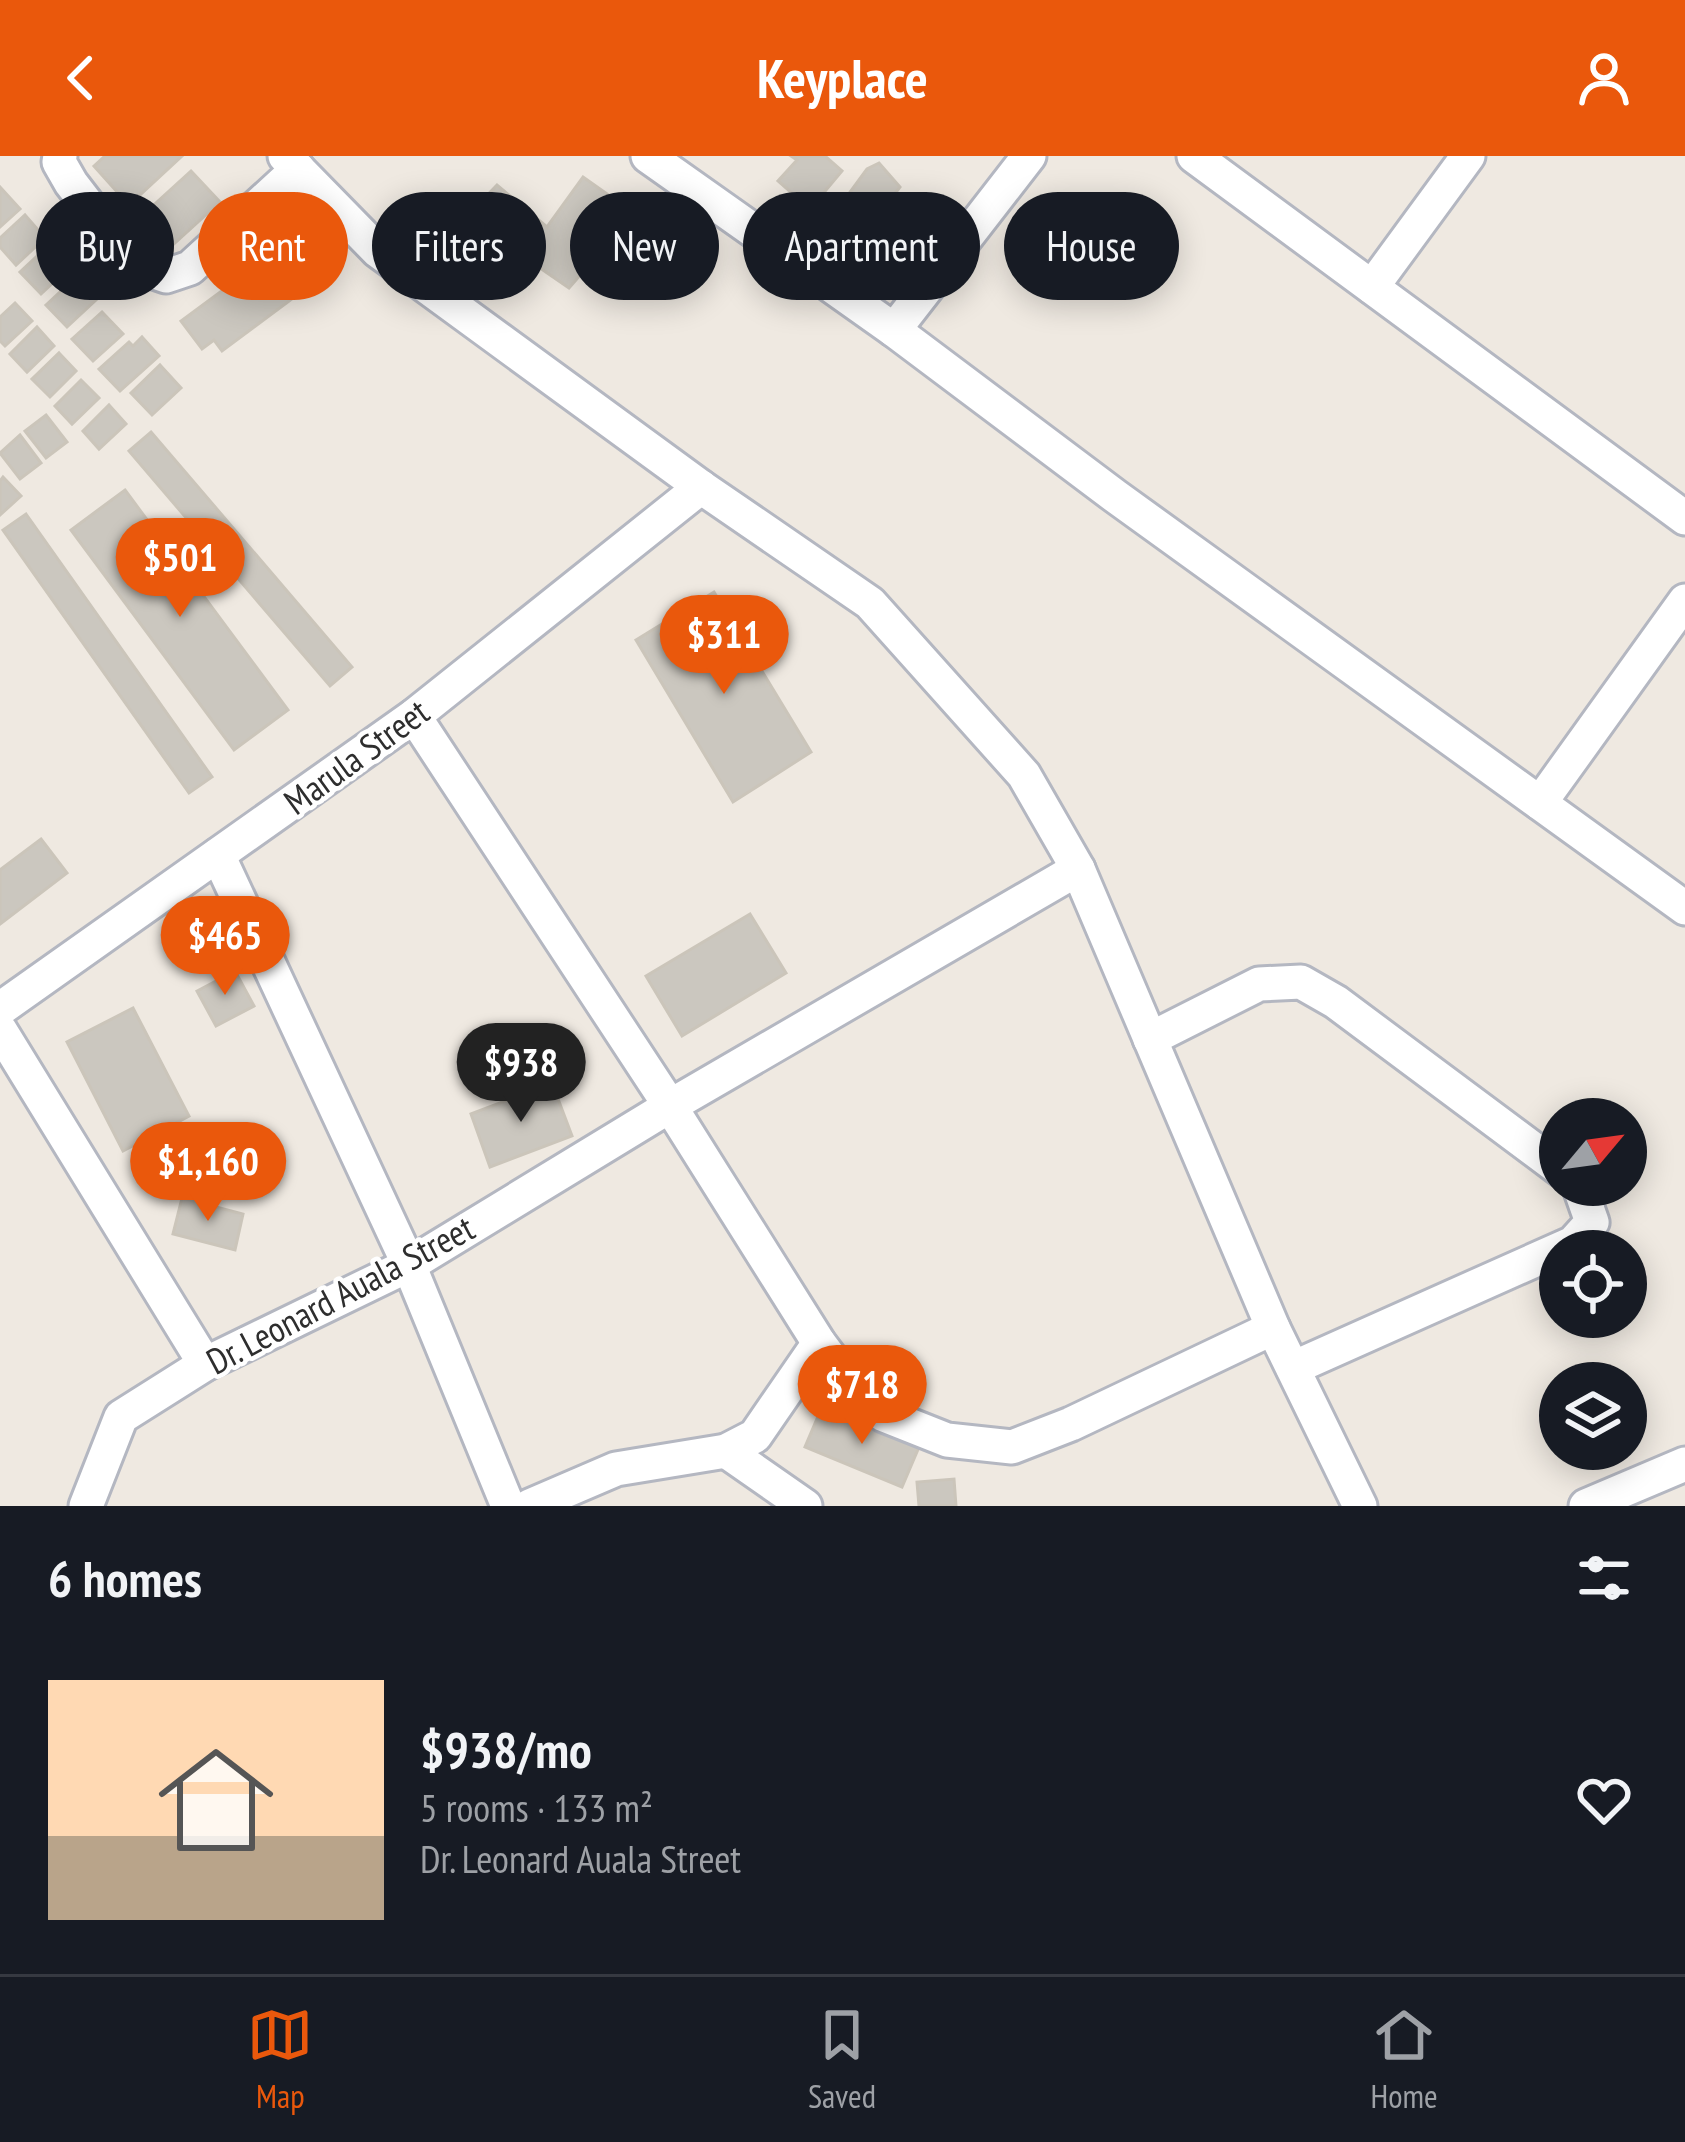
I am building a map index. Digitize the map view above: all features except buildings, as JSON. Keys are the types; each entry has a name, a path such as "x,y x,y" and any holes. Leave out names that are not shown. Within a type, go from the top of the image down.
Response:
{"street":[{"path":"60,156 71,183 134,265 166,276 190,268 291,162 378,251 700,487 870,603 1024,775 1078,869 1273,1328 1360,1506"},
{"path":"648,156 1685,908"},
{"path":"894,330 1028,156"},
{"path":"1194,156 1685,518"},
{"path":"1372,287 1468,156"},
{"name":"Marula Street","path":"0,1010 414,716 700,487"},
{"path":"1540,803 1685,601"},
{"path":"414,716 819,1343 859,1396 884,1415 947,1440 1012,1447 1273,1328"},
{"path":"218,856 409,1265 508,1506"},
{"name":"Dr. Leonard Auala Street","path":"86,1506 122,1417 205,1364 409,1265 670,1106 1078,869"},
{"path":"1150,1039 1259,984 1301,982 1539,1153"},
{"path":"0,1030 205,1364"},
{"path":"1293,1368 1574,1243 1592,1222 1586,1206"},
{"path":"530,1506 616,1469 726,1451 755,1436 819,1343"},
{"path":"726,1451 805,1506"},
{"path":"1586,1506 1685,1464"}]}
